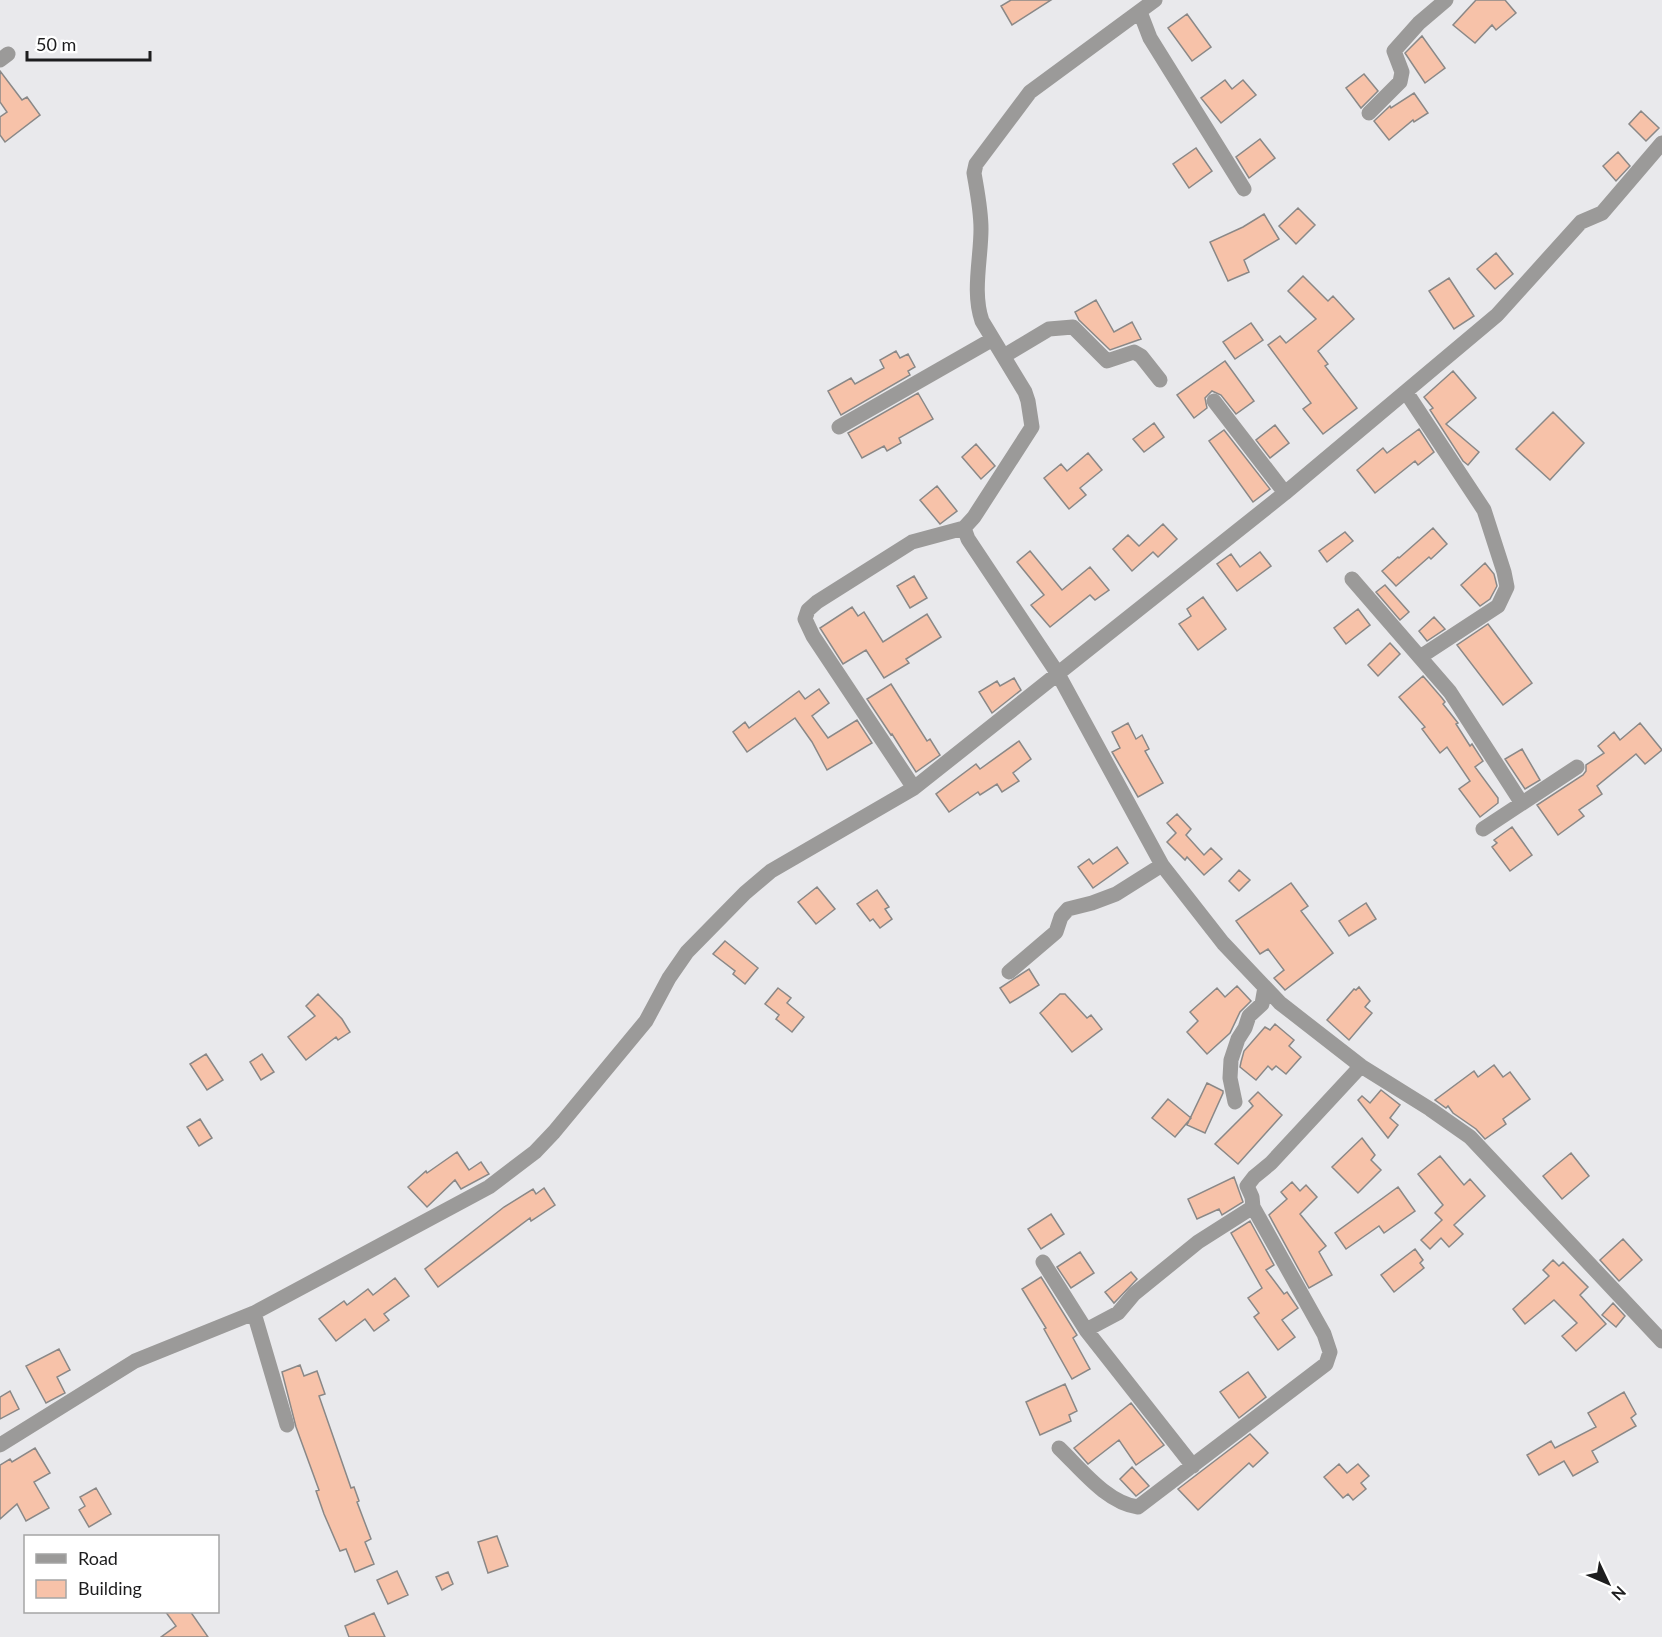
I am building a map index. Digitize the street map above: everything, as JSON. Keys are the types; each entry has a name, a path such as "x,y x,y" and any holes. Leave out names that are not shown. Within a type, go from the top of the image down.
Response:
{"street":[{"path":"914,788 813,636 805,619 808,610 817,602 903,547 922,538 964,528 974,517 1032,427 1025,392 982,321 978,310 981,227 974,173 976,164 1030,92 1155,0"},
{"path":"1369,113 1400,82 1402,72 1394,51 1419,23 1446,0"},
{"path":"1140,12 1150,38 1244,189"},
{"path":"0,1445 135,1361 254,1313 328,1271 489,1187 528,1158 554,1132 632,1040 654,1009 669,978 687,951 745,893 771,872 914,788 1284,493 1497,315 1581,222 1602,213 1662,143"},
{"path":"1004,356 1049,329 1073,327 1107,361 1134,352 1141,356 1160,380"},
{"path":"839,427 993,339"},
{"path":"1406,392 1484,510 1507,587 1498,606 1420,657"},
{"path":"1214,401 1284,493"},
{"path":"964,528 968,539 1058,674 1162,865 1223,943 1280,1003 1361,1066 1470,1137 1662,1341"},
{"path":"1352,579 1450,692 1521,802"},
{"path":"1483,829 1577,767"},
{"path":"1009,972 1056,932 1061,917 1068,909 1116,894 1162,865"},
{"path":"1235,1102 1230,1078 1231,1060 1238,1038 1249,1016 1262,1004 1265,987"},
{"path":"1059,1448 1112,1498 1125,1505 1138,1507 1326,1364 1330,1352 1319,1325 1253,1207 1247,1186 1254,1177 1272,1163 1361,1066"},
{"path":"1086,1330 1118,1313 1134,1294 1198,1242 1253,1207"},
{"path":"1043,1262 1086,1330 1193,1466"},
{"path":"254,1313 287,1425"}],"building":[{"path":"1011,0 1051,0 1012,25 1001,6"},
{"path":"1476,0 1505,0 1516,13 1496,30 1492,25 1475,43 1453,25"},
{"path":"1187,14 1211,47 1192,61 1168,28"},
{"path":"1422,36 1445,68 1425,83 1405,53"},
{"path":"0,71 22,100 27,97 40,115 5,142 0,135 0,117 7,112 0,102"},
{"path":"1364,74 1378,91 1361,108 1346,88"},
{"path":"1225,80 1232,89 1243,80 1256,95 1221,123 1201,98"},
{"path":"1414,93 1428,113 1414,122 1413,120 1389,140 1374,121 1390,106 1391,108"},
{"path":"1641,111 1659,128 1646,141 1629,124"},
{"path":"1260,139 1275,158 1249,178 1236,157"},
{"path":"1196,148 1212,171 1189,188 1173,164"},
{"path":"1618,152 1630,166 1616,181 1603,166"},
{"path":"1298,208 1315,225 1296,244 1279,226"},
{"path":"1264,214 1279,239 1244,260 1249,272 1228,281 1210,242 1243,227"},
{"path":"1496,253 1513,274 1495,289 1477,269"},
{"path":"1303,276 1328,301 1333,296 1354,319 1318,351 1328,364 1325,366 1357,408 1323,434 1303,409 1311,403 1268,345 1280,336 1286,343 1316,319 1288,291"},
{"path":"1449,278 1474,316 1454,329 1429,291"},
{"path":"1096,300 1114,332 1132,322 1141,339 1110,350 1079,320 1075,312"},
{"path":"1251,323 1263,340 1235,359 1223,342"},
{"path":"896,351 900,358 908,354 915,367 908,371 910,375 841,415 828,391 851,378 855,384 884,368 880,360"},
{"path":"1225,361 1254,401 1236,414 1221,395 1212,391 1205,398 1207,408 1194,418 1177,395"},
{"path":"1453,371 1476,398 1446,424 1479,452 1468,465 1463,461 1430,410 1433,408 1424,397"},
{"path":"918,393 933,419 899,438 901,443 887,451 884,446 862,458 848,433"},
{"path":"1553,412 1584,443 1550,480 1516,449"},
{"path":"1154,423 1164,437 1144,452 1133,439"},
{"path":"1275,425 1289,443 1270,458 1256,440"},
{"path":"1419,429 1434,452 1418,465 1415,461 1375,493 1357,470 1383,448 1387,453"},
{"path":"1224,430 1270,489 1253,502 1209,441"},
{"path":"976,444 995,466 981,479 962,457"},
{"path":"1088,453 1102,470 1080,488 1086,495 1069,509 1044,478 1061,464 1067,471"},
{"path":"937,486 957,511 940,524 920,500"},
{"path":"1163,524 1177,539 1158,557 1153,552 1132,571 1113,549 1128,535 1139,546"},
{"path":"1433,528 1447,544 1396,586 1382,571"},
{"path":"1345,532 1353,541 1327,562 1319,551"},
{"path":"1030,551 1062,590 1090,567 1109,590 1095,600 1090,595 1050,627 1031,605 1044,595 1017,562"},
{"path":"1260,552 1271,566 1237,591 1217,564 1231,554 1240,567"},
{"path":"1485,563 1494,574 1497,586 1490,599 1480,606 1461,585"},
{"path":"914,576 927,598 910,608 897,586"},
{"path":"1385,585 1409,612 1400,620 1376,592"},
{"path":"1203,597 1226,629 1198,650 1179,624 1191,616 1187,609"},
{"path":"852,607 858,616 864,612 883,642 927,614 941,637 906,659 909,663 884,678 866,650 843,664 820,628"},
{"path":"1358,609 1370,625 1346,644 1334,628"},
{"path":"1434,617 1445,629 1427,641 1419,631"},
{"path":"1488,624 1532,683 1503,705 1457,645"},
{"path":"1390,643 1400,654 1378,676 1368,665"},
{"path":"1423,676 1445,702 1443,704 1458,723 1456,724 1470,746 1472,744 1483,761 1475,767 1498,798 1498,803 1480,817 1459,789 1470,781 1447,747 1440,753 1422,729 1425,727 1399,697"},
{"path":"1014,678 1021,690 992,713 979,692 997,681 1000,686"},
{"path":"891,684 927,741 930,739 940,755 916,772 867,699"},
{"path":"819,689 829,703 812,716 828,738 857,720 872,743 827,770 812,742 795,718 747,752 733,732 745,722 749,728 799,691 805,699"},
{"path":"1128,723 1136,739 1142,735 1149,749 1145,751 1163,783 1138,797 1112,752 1120,748 1112,732"},
{"path":"1640,723 1662,750 1645,764 1636,754 1597,786 1602,794 1579,810 1584,816 1558,835 1537,805 1583,775 1586,765 1604,753 1598,746 1614,732 1620,740"},
{"path":"1019,741 1031,759 1013,773 1019,781 1002,792 997,784 980,795 978,792 949,812 936,794 976,764 980,769"},
{"path":"1522,749 1540,780 1525,789 1505,759"},
{"path":"1177,814 1191,829 1186,835 1204,855 1211,848 1222,859 1204,875 1187,857 1185,860 1167,842 1176,833 1167,823"},
{"path":"1512,827 1532,855 1510,871 1492,847 1497,843 1494,840"},
{"path":"1117,847 1128,863 1093,888 1078,867 1089,859 1093,864"},
{"path":"1239,870 1250,880 1239,891 1229,881"},
{"path":"1291,883 1308,906 1301,911 1333,953 1285,990 1274,978 1284,970 1268,949 1260,954 1236,921"},
{"path":"817,887 835,909 816,924 798,902"},
{"path":"877,890 889,907 885,909 892,919 880,928 873,919 870,921 857,904"},
{"path":"1366,903 1376,919 1349,936 1339,921"},
{"path":"725,941 758,968 745,984 733,974 735,971 713,954"},
{"path":"1029,969 1039,985 1010,1003 1000,988"},
{"path":"1237,986 1251,1001 1240,1012 1230,1033 1207,1054 1187,1032 1198,1021 1190,1012 1217,988 1225,997"},
{"path":"1359,987 1370,1001 1365,1007 1372,1013 1349,1040 1327,1020 1354,989"},
{"path":"778,988 791,998 787,1003 804,1017 792,1032 776,1019 779,1015 765,1004"},
{"path":"318,994 342,1019 350,1032 338,1040 336,1037 306,1060 288,1037 315,1016 306,1006"},
{"path":"1060,994 1065,994 1087,1018 1091,1015 1102,1029 1072,1052 1040,1013"},
{"path":"1275,1024 1294,1040 1289,1046 1301,1057 1286,1074 1276,1066 1272,1070 1268,1066 1256,1080 1240,1067 1244,1051 1265,1027 1270,1030"},
{"path":"206,1054 223,1080 207,1090 190,1064"},
{"path":"262,1054 274,1072 261,1080 250,1062"},
{"path":"1494,1065 1503,1077 1510,1072 1530,1099 1503,1119 1506,1124 1485,1139 1476,1129 1453,1113 1448,1106 1446,1108 1435,1100 1474,1071 1478,1077"},
{"path":"1207,1083 1223,1093 1205,1133 1187,1125"},
{"path":"1381,1090 1400,1105 1390,1118 1398,1125 1388,1138 1358,1100 1362,1096 1370,1103"},
{"path":"1258,1092 1282,1115 1238,1164 1215,1144 1253,1106 1249,1101"},
{"path":"1168,1099 1191,1118 1175,1137 1152,1118"},
{"path":"200,1119 212,1138 199,1146 187,1127"},
{"path":"1362,1138 1375,1155 1371,1160 1381,1170 1358,1193 1332,1167"},
{"path":"457,1152 469,1170 481,1162 489,1174 461,1189 455,1180 427,1207 408,1187 426,1171 427,1173"},
{"path":"1571,1153 1589,1176 1562,1199 1543,1176"},
{"path":"1440,1156 1464,1185 1470,1179 1485,1196 1454,1225 1463,1234 1449,1247 1441,1238 1430,1249 1421,1240 1442,1220 1435,1213 1443,1205 1418,1174"},
{"path":"1234,1177 1243,1202 1222,1215 1219,1209 1197,1219 1188,1199"},
{"path":"1292,1182 1300,1191 1306,1185 1317,1197 1300,1214 1326,1246 1319,1252 1332,1275 1309,1288 1269,1215 1287,1199 1281,1192"},
{"path":"1398,1187 1415,1211 1384,1233 1379,1226 1346,1249 1335,1233"},
{"path":"544,1188 555,1205 531,1221 530,1218 438,1287 425,1269 504,1207 533,1189 536,1194"},
{"path":"1051,1214 1064,1234 1041,1249 1028,1229"},
{"path":"1250,1221 1274,1265 1266,1270 1284,1294 1287,1292 1298,1308 1282,1320 1295,1337 1278,1350 1254,1317 1259,1313 1248,1298 1262,1288 1231,1233"},
{"path":"1623,1239 1642,1260 1619,1281 1600,1260"},
{"path":"1415,1249 1423,1260 1420,1263 1424,1268 1394,1292 1381,1275"},
{"path":"1080,1252 1094,1273 1071,1288 1057,1267"},
{"path":"1553,1260 1559,1266 1563,1262 1588,1287 1580,1295 1606,1324 1576,1351 1562,1336 1577,1323 1554,1300 1525,1324 1513,1309 1549,1276 1543,1270"},
{"path":"1131,1272 1137,1279 1114,1303 1105,1292"},
{"path":"1041,1277 1077,1335 1073,1338 1090,1369 1072,1379 1044,1329 1046,1328 1022,1289"},
{"path":"395,1278 409,1296 384,1314 389,1320 374,1331 365,1319 336,1341 319,1319 344,1301 347,1305 368,1289 373,1295"},
{"path":"1613,1303 1625,1316 1616,1327 1602,1315"},
{"path":"59,1349 70,1370 57,1377 65,1393 46,1403 26,1366"},
{"path":"300,1365 304,1376 317,1371 325,1394 319,1396 371,1539 365,1542 374,1564 355,1572 346,1549 340,1551 324,1514 316,1491 319,1490 296,1427 282,1372"},
{"path":"1248,1372 1266,1397 1239,1418 1220,1392"},
{"path":"1065,1384 1077,1411 1069,1415 1071,1421 1040,1435 1026,1402"},
{"path":"10,1391 19,1409 0,1419 0,1397"},
{"path":"1624,1392 1636,1414 1631,1418 1636,1426 1592,1451 1598,1462 1573,1476 1564,1461 1539,1475 1527,1455 1551,1441 1555,1448 1596,1427 1588,1413"},
{"path":"1131,1403 1164,1445 1136,1465 1119,1440 1088,1464 1074,1448"},
{"path":"1250,1434 1268,1453 1253,1467 1249,1463 1198,1510 1178,1489"},
{"path":"35,1448 50,1473 34,1482 49,1508 26,1521 17,1504 0,1519 0,1465 10,1459 12,1462"},
{"path":"1339,1464 1347,1473 1358,1464 1369,1476 1361,1483 1366,1489 1353,1500 1348,1494 1343,1498 1324,1477"},
{"path":"1132,1467 1149,1486 1136,1496 1120,1479"},
{"path":"96,1488 111,1514 89,1527 79,1510 85,1506 80,1497"},
{"path":"497,1536 508,1566 488,1573 478,1542"},
{"path":"397,1571 408,1595 388,1604 377,1580"},
{"path":"448,1572 453,1584 442,1590 436,1577"},
{"path":"166,1613 191,1613 208,1637 161,1637 176,1626"},
{"path":"374,1613 385,1637 349,1637 345,1626"}]}
